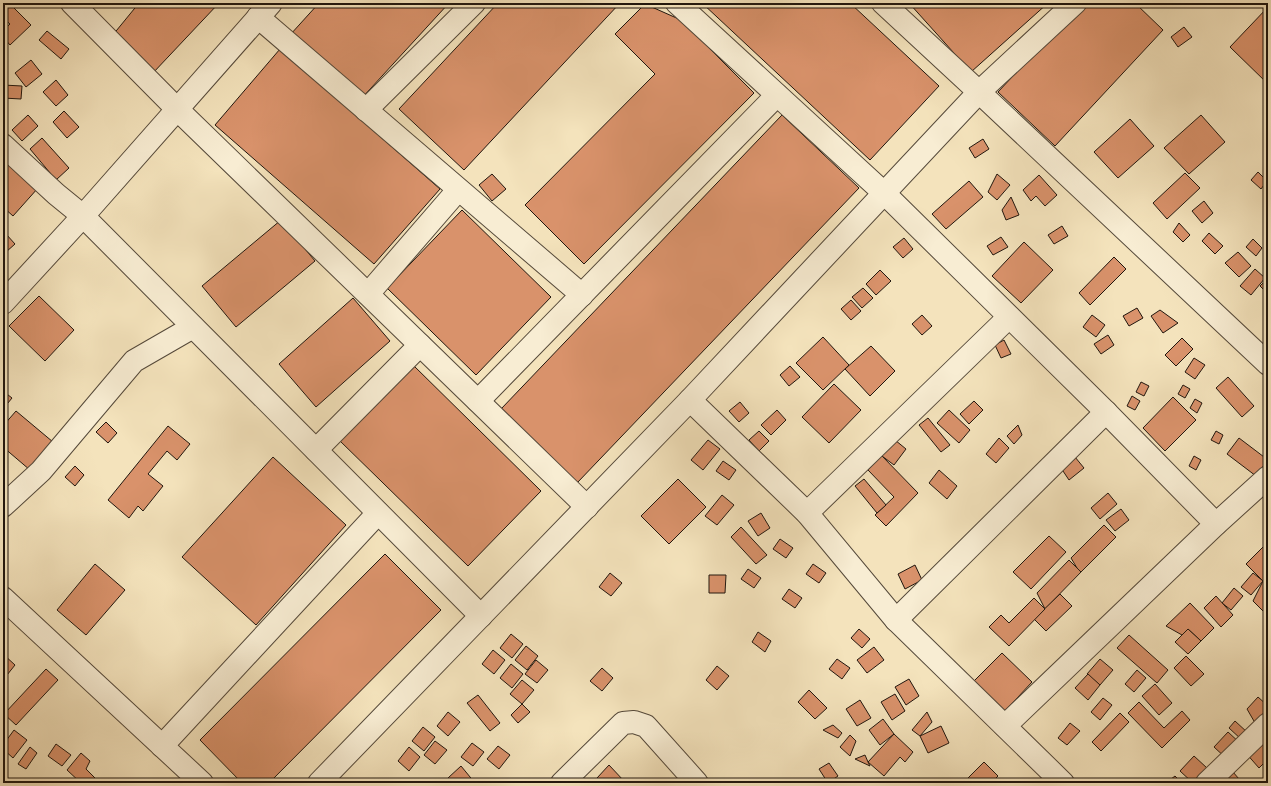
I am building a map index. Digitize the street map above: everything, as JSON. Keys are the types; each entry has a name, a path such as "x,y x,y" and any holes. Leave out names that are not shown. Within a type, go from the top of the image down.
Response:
{"street":[{"path":"366,110 474,3"},
{"path":"677,3 884,193 1106,412 1216,524"},
{"path":"883,3 1267,361"},
{"path":"319,783 690,400 979,92 1075,3"},
{"path":"78,5 177,109 587,507"},
{"path":"3,303 83,216 265,10 366,110 582,295"},
{"path":"478,401 777,95"},
{"path":"3,145 56,194 83,216 481,616"},
{"path":"368,294 458,190"},
{"path":"807,513 1009,317"},
{"path":"3,506 41,471 134,361 193,327"},
{"path":"316,450 420,345"},
{"path":"690,400 807,513 896,620 1063,783"},
{"path":"896,620 1106,412"},
{"path":"1005,726 1216,524 1268,477"},
{"path":"162,746 378,513"},
{"path":"3,598 202,783"},
{"path":"562,783 623,723 634,722 646,726 697,783"},
{"path":"1206,783 1268,724"}],"building":[{"path":"139,3 219,3 152,74 112,36"},
{"path":"319,3 449,3 360,100 290,35"},
{"path":"498,3 620,3 464,170 399,109"},
{"path":"702,3 850,3 939,86 870,160"},
{"path":"909,3 1048,3 971,72"},
{"path":"1081,3 1135,3 1163,30 1055,146 998,92"},
{"path":"645,4 681,20 754,93 584,264 525,205 655,74 615,34"},
{"path":"11,5 31,25 10,45 3,37 3,31 10,24 3,18 3,13"},
{"path":"1268,7 1268,84 1230,47"},
{"path":"1184,27 1192,37 1178,47 1171,37"},
{"path":"47,31 69,49 61,59 39,40"},
{"path":"280,49 440,189 374,264 215,125"},
{"path":"31,60 42,74 26,87 15,73"},
{"path":"56,80 68,95 56,106 43,92"},
{"path":"3,85 22,86 21,99 3,98"},
{"path":"64,111 79,127 67,138 53,122"},
{"path":"28,115 38,126 22,141 12,130"},
{"path":"782,115 859,188 577,483 501,409"},
{"path":"1201,115 1225,142 1189,174 1164,148"},
{"path":"1130,119 1154,146 1118,178 1094,152"},
{"path":"42,138 69,168 56,180 30,149"},
{"path":"983,139 989,149 975,158 969,148"},
{"path":"3,155 38,188 13,216 3,207"},
{"path":"1258,172 1267,181 1261,189 1251,180"},
{"path":"1185,173 1200,188 1167,219 1153,203"},
{"path":"492,174 506,189 492,201 479,185"},
{"path":"997,174 1010,185 997,200 988,192"},
{"path":"1039,175 1057,195 1045,206 1036,196 1031,201 1023,190"},
{"path":"969,181 983,197 946,229 932,214"},
{"path":"1011,197 1019,215 1006,220 1002,210"},
{"path":"1204,201 1213,213 1202,223 1192,211"},
{"path":"462,210 551,297 476,375 387,288"},
{"path":"281,220 315,261 236,327 202,286"},
{"path":"1179,223 1190,235 1183,242 1173,232"},
{"path":"1062,226 1068,236 1054,244 1048,235"},
{"path":"1209,233 1223,246 1215,254 1202,241"},
{"path":"6,234 15,244 6,252 3,248 3,237"},
{"path":"1001,237 1008,247 993,255 987,246"},
{"path":"904,238 913,249 903,258 893,247"},
{"path":"1253,239 1262,248 1256,256 1246,247"},
{"path":"1024,242 1053,270 1021,303 992,276"},
{"path":"1238,252 1251,266 1239,277 1225,263"},
{"path":"1114,257 1126,269 1090,305 1079,293"},
{"path":"1255,269 1265,278 1251,295 1240,286"},
{"path":"880,270 891,281 876,295 866,284"},
{"path":"1267,279 1268,280 1268,294 1260,286"},
{"path":"863,288 873,298 862,308 852,297"},
{"path":"39,296 74,330 45,361 9,326"},
{"path":"353,298 390,341 316,407 279,364"},
{"path":"851,300 861,311 851,320 841,309"},
{"path":"1137,308 1143,318 1129,326 1123,316"},
{"path":"1160,310 1178,323 1163,333 1151,316"},
{"path":"922,315 932,326 922,335 912,324"},
{"path":"1092,315 1105,325 1096,337 1083,327"},
{"path":"1108,335 1114,345 1101,354 1094,344"},
{"path":"823,337 849,365 823,390 796,363"},
{"path":"1182,338 1193,349 1176,366 1165,355"},
{"path":"1004,340 1011,354 1001,358 995,345"},
{"path":"871,346 895,371 870,396 845,369"},
{"path":"1194,358 1205,365 1195,379 1185,372"},
{"path":"412,364 541,491 468,566 339,440"},
{"path":"790,366 800,377 789,386 780,375"},
{"path":"1228,377 1254,406 1242,417 1216,388"},
{"path":"1141,382 1149,386 1144,396 1136,392"},
{"path":"834,384 861,410 829,443 802,417"},
{"path":"1183,385 1190,389 1185,398 1178,394"},
{"path":"3,391 12,398 3,409"},
{"path":"1132,396 1140,401 1135,410 1127,406"},
{"path":"1173,397 1196,420 1165,451 1143,428"},
{"path":"1195,399 1202,403 1197,413 1190,408"},
{"path":"974,401 983,410 969,424 960,414"},
{"path":"740,402 749,413 739,422 729,411"},
{"path":"777,410 786,420 771,435 761,425"},
{"path":"949,410 970,430 959,443 937,423"},
{"path":"16,411 53,442 30,470 3,447 3,426"},
{"path":"928,418 950,445 941,452 919,425"},
{"path":"106,422 117,433 108,443 96,432"},
{"path":"1018,425 1022,435 1014,444 1007,436"},
{"path":"168,426 190,444 177,460 167,451 148,474 163,486 143,511 138,506 129,518 108,500"},
{"path":"759,431 769,441 759,451 749,440"},
{"path":"1216,431 1223,435 1219,444 1211,440"},
{"path":"999,438 1009,448 996,463 986,454"},
{"path":"1239,438 1268,460 1256,476 1227,454"},
{"path":"708,440 720,449 703,470 691,460"},
{"path":"895,440 906,449 894,465 882,456"},
{"path":"882,456 918,493 886,526 875,515 894,497 868,470"},
{"path":"1194,456 1201,460 1196,470 1189,466"},
{"path":"273,457 346,525 256,625 182,557"},
{"path":"1075,457 1084,468 1069,480 1061,468"},
{"path":"723,461 736,470 729,480 716,471"},
{"path":"75,466 84,475 75,486 65,477"},
{"path":"939,470 957,486 947,499 929,483"},
{"path":"678,479 706,507 669,544 641,516"},
{"path":"864,479 886,505 877,513 855,486"},
{"path":"1108,493 1117,504 1100,519 1091,508"},
{"path":"722,495 734,505 717,525 705,516"},
{"path":"1121,509 1129,520 1115,531 1106,520"},
{"path":"761,513 770,528 758,536 748,521"},
{"path":"1104,525 1116,537 1080,573 1071,558"},
{"path":"741,527 767,555 756,564 731,537"},
{"path":"1049,536 1066,552 1031,589 1013,572"},
{"path":"780,539 793,548 786,558 773,549"},
{"path":"1263,547 1268,552 1268,616 1253,601 1263,581 1246,564"},
{"path":"385,554 441,610 269,783 242,783 200,740"},
{"path":"1069,560 1081,572 1045,609 1037,593"},
{"path":"95,564 125,590 86,635 57,610"},
{"path":"813,564 826,573 819,583 806,574"},
{"path":"915,565 922,580 905,589 898,574"},
{"path":"748,569 761,578 754,588 741,579"},
{"path":"610,573 622,583 611,596 599,587"},
{"path":"1253,573 1263,581 1251,595 1241,587"},
{"path":"709,575 726,575 725,593 709,593"},
{"path":"1234,588 1243,596 1231,610 1222,603"},
{"path":"789,589 802,598 795,608 782,599"},
{"path":"1060,594 1072,606 1046,631 1034,619"},
{"path":"1216,596 1233,615 1221,627 1204,608"},
{"path":"1034,598 1045,609 1009,646 989,627 1001,615 1009,623"},
{"path":"1190,603 1214,628 1201,641 1188,629 1182,635 1166,626"},
{"path":"859,629 870,639 862,648 851,638"},
{"path":"1188,629 1201,641 1188,654 1175,642"},
{"path":"758,632 771,641 765,652 752,642"},
{"path":"511,634 523,644 512,658 500,648"},
{"path":"1129,635 1168,670 1157,683 1117,648"},
{"path":"526,646 538,656 527,670 515,660"},
{"path":"874,647 884,660 867,673 857,660"},
{"path":"493,650 505,660 494,674 482,664"},
{"path":"1002,653 1032,682 1005,711 974,681"},
{"path":"3,654 15,665 3,680"},
{"path":"1186,656 1204,674 1191,686 1174,668"},
{"path":"837,659 850,668 842,679 829,669"},
{"path":"1100,659 1113,670 1100,685 1087,674"},
{"path":"536,660 548,670 537,683 525,674"},
{"path":"511,664 523,674 512,688 500,678"},
{"path":"717,666 729,676 717,690 706,680"},
{"path":"602,668 613,678 602,691 590,681"},
{"path":"46,669 58,680 16,725 4,714"},
{"path":"1137,670 1146,678 1134,692 1125,684"},
{"path":"1088,674 1100,685 1088,700 1075,688"},
{"path":"909,679 919,696 906,705 895,687"},
{"path":"522,680 534,690 522,704 510,694"},
{"path":"1155,684 1172,703 1159,715 1142,696"},
{"path":"809,690 827,708 815,719 798,702"},
{"path":"895,694 905,711 892,720 881,702"},
{"path":"478,695 500,723 490,731 467,703"},
{"path":"1258,697 1268,706 1268,717 1258,728 1247,709"},
{"path":"1103,698 1112,705 1100,720 1091,712"},
{"path":"860,700 871,718 857,726 846,709"},
{"path":"1139,702 1164,728 1182,711 1190,720 1162,748 1128,713"},
{"path":"522,704 530,712 518,723 511,715"},
{"path":"448,712 460,722 448,736 437,726"},
{"path":"927,712 932,722 920,736 912,730"},
{"path":"1120,713 1129,722 1101,751 1092,742"},
{"path":"883,719 894,734 880,745 869,730"},
{"path":"1235,721 1248,733 1242,740 1229,728"},
{"path":"1070,723 1080,731 1067,745 1058,738"},
{"path":"833,725 842,733 838,738 823,730"},
{"path":"941,726 949,743 928,753 920,736"},
{"path":"423,727 435,737 424,751 412,741"},
{"path":"14,730 27,740 13,758 3,749 3,745"},
{"path":"1268,731 1268,759 1259,768 1245,752"},
{"path":"1228,732 1241,744 1227,759 1214,747"},
{"path":"894,734 913,752 905,762 900,757 884,776 868,762"},
{"path":"850,735 856,741 850,756 840,747"},
{"path":"435,741 447,750 435,764 424,755"},
{"path":"472,743 484,752 473,766 461,757"},
{"path":"56,744 71,755 62,766 48,756"},
{"path":"498,746 510,755 499,769 487,759"},
{"path":"30,747 37,753 26,769 18,764"},
{"path":"409,747 420,757 409,771 398,761"},
{"path":"81,753 90,761 86,769 99,782 98,783 81,783 67,770"},
{"path":"865,755 868,762 870,766 855,759"},
{"path":"1194,756 1207,768 1193,783 1180,771"},
{"path":"984,762 998,776 991,783 963,783"},
{"path":"829,763 838,776 828,783 819,769"},
{"path":"609,765 624,781 621,783 602,783 597,778"},
{"path":"461,766 475,783 453,783 448,778"},
{"path":"1233,772 1239,779 1235,783 1222,783"},
{"path":"1175,776 1182,783 1166,783"},
{"path":"931,778 936,783 926,783"}]}
